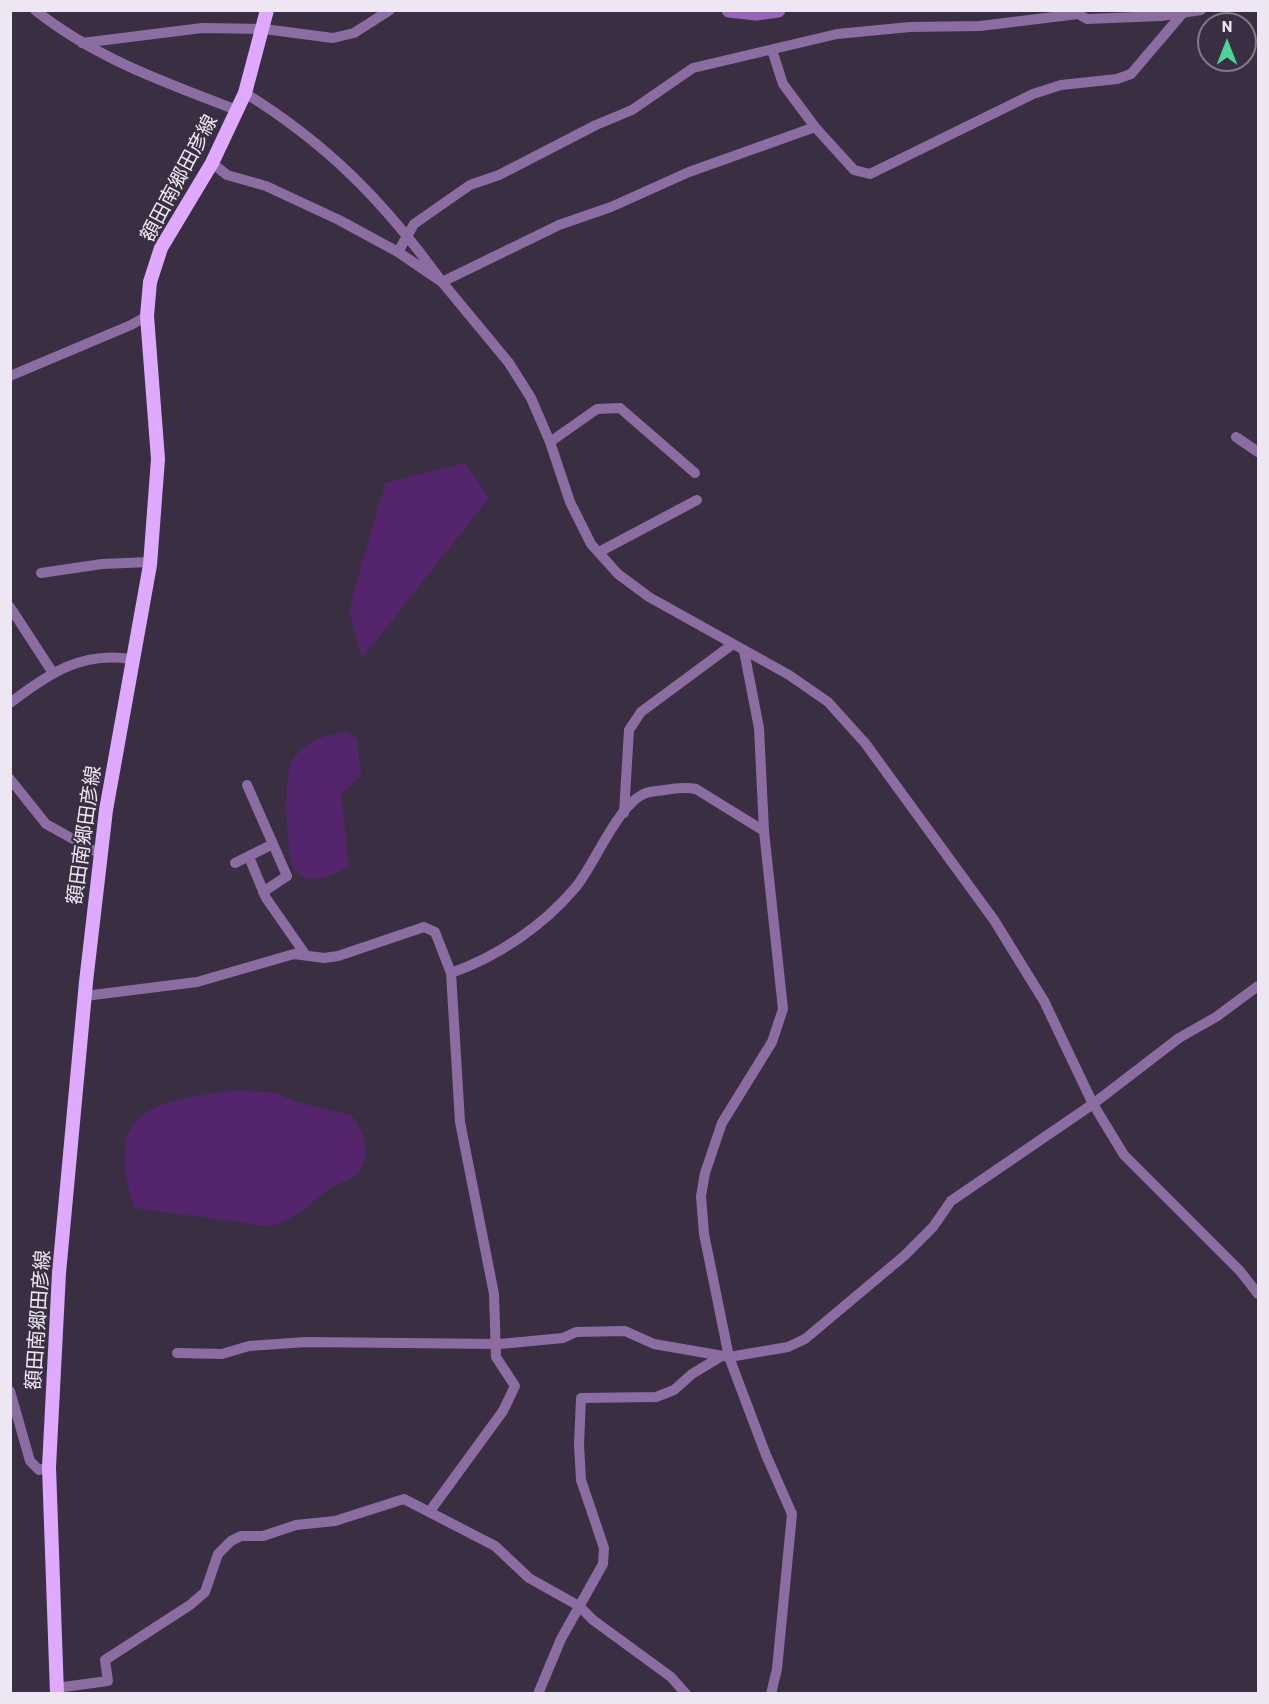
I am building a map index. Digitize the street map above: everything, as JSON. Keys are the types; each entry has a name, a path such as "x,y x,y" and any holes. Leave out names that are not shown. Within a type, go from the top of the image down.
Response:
{"main road":[{"name":"額田南郷田彦線","path":"56,1691 49,1467 59,1273 100,854 131,659 150,562 158,459 147,316 150,282 161,248 212,163 245,93 264,29 267,10"}],"street":[{"path":"35,10 82,43 127,68 237,110"},
{"path":"82,43 202,28 264,29 333,38 354,33 390,10"},
{"path":"398,252 414,224 470,185 499,175 596,125 632,110 693,68 837,34 910,27 980,26 1078,12 1087,19 1182,14 1201,10"},
{"path":"772,50 783,84 815,127 854,170 875,174 1033,94 1061,85 1117,79 1131,74 1182,14"},
{"path":"245,93 293,123 370,192 408,235 442,282 509,363 531,399 550,442 570,502 591,544 618,574 649,597 789,675 828,702 865,743 994,920 1044,1001 1093,1104 1124,1155 1239,1271 1258,1294"},
{"path":"442,282 559,225 611,207 689,172 815,127"},
{"path":"212,163 227,175 266,186 398,252 442,282"},
{"path":"10,376 147,316"},
{"path":"550,442 597,409 620,408 696,473"},
{"path":"1236,438 1258,452"},
{"path":"599,552 697,500"},
{"path":"41,573 102,564 150,562"},
{"path":"10,607 52,673"},
{"path":"624,813 629,730 641,712 733,644"},
{"path":"744,651 759,728 764,831 783,1009 772,1042 722,1123 705,1173 701,1196 704,1234 725,1357 792,1514 777,1669 771,1694"},
{"path":"10,703 52,673 79,660 131,659"},
{"path":"10,779 46,824 100,854"},
{"path":"247,785 287,876 263,892"},
{"path":"451,973 480,962 523,935 554,909 576,887 624,813 646,793 686,787 696,789 764,831"},
{"path":"236,863 273,844"},
{"path":"249,857 263,892 305,954"},
{"path":"85,996 197,982 294,954 324,958 338,956 399,935 430,928 442,947 451,973 460,1122 494,1294 496,1357 515,1386 512,1396 430,1511"},
{"path":"538,1694 550,1662 603,1564 604,1548 581,1480 579,1445 581,1398 656,1397 674,1390 692,1374 725,1357 788,1347 805,1339 904,1256 933,1227 951,1200 1093,1104 1179,1038 1216,1017 1258,986"},
{"path":"177,1353 222,1354 249,1346 306,1342 494,1342 563,1338 576,1332 626,1330 654,1344 725,1357"},
{"path":"10,1391 30,1461 39,1470 49,1467"},
{"path":"56,1691 108,1681 105,1660 190,1605 204,1592 218,1554 241,1536 263,1536 296,1526 335,1521 404,1500 430,1511 437,1519 495,1546 529,1578 579,1606 593,1620 671,1677 686,1694"}],"shaded area":[{"path":"465,463 489,498 362,658 349,610 385,483"},
{"path":"346,732 357,738 361,775 341,794 349,867 322,878 306,878 295,870 291,857 287,813 289,770 297,754 309,744 323,737"},
{"path":"237,1090 276,1093 296,1102 351,1115 360,1129 365,1147 364,1164 360,1171 350,1179 332,1187 293,1217 267,1226 134,1208 126,1174 125,1149 130,1130 142,1116 158,1106"}],"waterway":[{"path":"729,10 756,13 778,10"}]}
